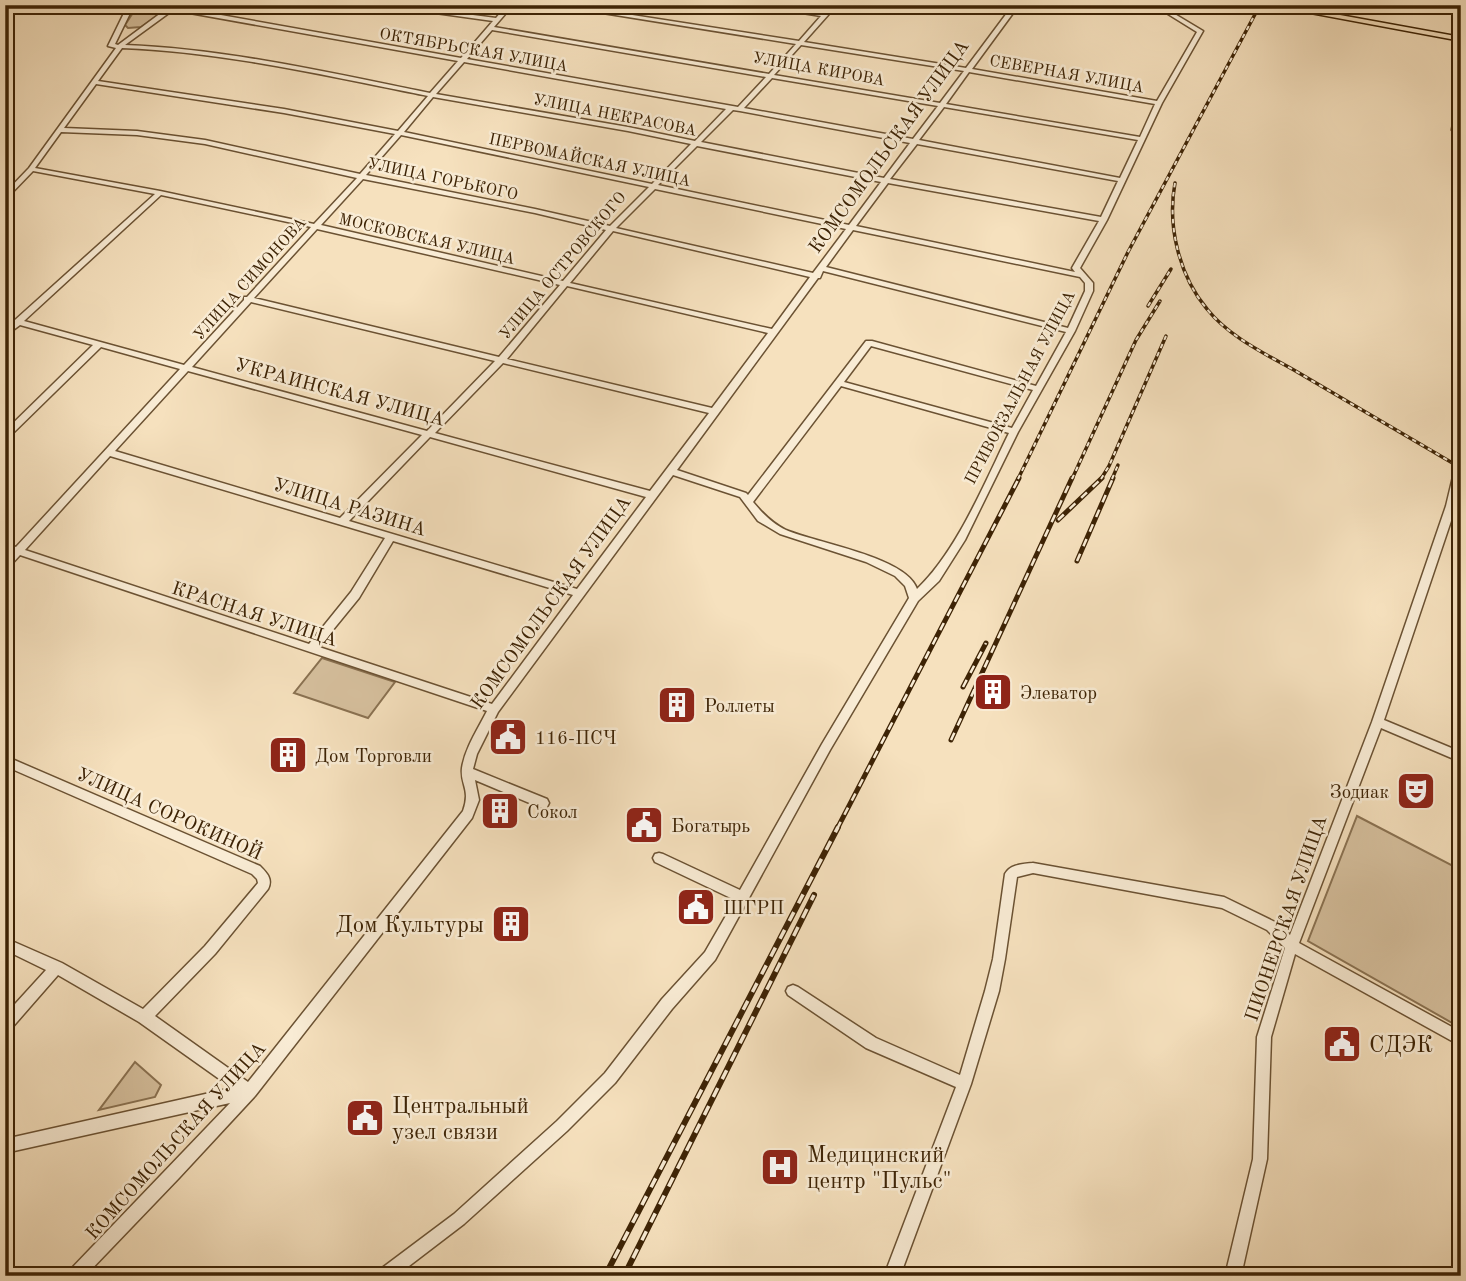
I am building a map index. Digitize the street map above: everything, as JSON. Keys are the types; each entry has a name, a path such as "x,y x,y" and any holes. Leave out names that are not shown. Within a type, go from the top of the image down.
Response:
{"main road":[{"path":"1446,5 1461,16"},
{"path":"1275,6 1461,39"},
{"path":"1461,94 1456,130 1461,139"}],"street":[{"path":"5,7 16,5"},
{"path":"121,45 111,46 131,5"},
{"name":"УЛИЦА КИРОВА","path":"381,5 1141,139"},
{"name":"УЛИЦА СИМОНОВА","path":"5,565 363,175 510,5"},
{"name":"СЕВЕРНАЯ УЛИЦА","path":"555,5 968,69 1159,103"},
{"path":"756,5 825,15"},
{"name":"УЛИЦА ОСТРОВСКОГО","path":"343,521 503,358 610,230 650,187 774,75 834,5"},
{"name":"КОМСОМОЛЬСКАЯ УЛИЦА","path":"74,1276 250,1091 468,814 472,788 467,771 473,747 494,709 1016,5"},
{"path":"5,198 31,169 121,45 174,7"},
{"name":"ОКТЯБРЬСКАЯ УЛИЦА","path":"174,7 1122,180"},
{"name":"ПРИВОКЗАЛЬНАЯ УЛИЦА","path":"383,1276 484,1198 610,1078 667,1004 710,956 914,598 935,578 960,540 1014,432 1071,331 1089,291 1089,283 1079,275 1076,268 1159,103 1200,30 1171,14"},
{"name":"УЛИЦА НЕКРАСОВА","path":"121,45 165,48 275,64 1102,220"},
{"name":"ПЕРВОМАЙСКАЯ УЛИЦА","path":"93,82 284,111 399,133 1079,275"},
{"name":"УЛИЦА ГОРЬКОГО","path":"60,130 137,133 205,142 610,230 820,272 1071,331"},
{"name":"МОСКОВСКАЯ УЛИЦА","path":"31,169 314,226 775,332"},
{"path":"5,183 19,183"},
{"path":"5,334 160,193"},
{"path":"247,299 503,358 715,411"},
{"name":"УКРАИНСКАЯ УЛИЦА","path":"19,322 652,495"},
{"path":"749,501 869,342 1039,389"},
{"path":"5,436 98,345"},
{"path":"839,383 1014,432"},
{"name":"УЛИЦА РАЗИНА","path":"110,453 579,593"},
{"name":"ПИОНЕРСКАЯ УЛИЦА","path":"1233,1276 1259,1159 1264,1037 1292,945 1378,722 1451,506 1461,464"},
{"path":"671,471 743,495 761,519 783,532 869,560 899,573 909,584 914,598"},
{"path":"311,649 355,595 391,536"},
{"name":"КРАСНАЯ УЛИЦА","path":"5,547 494,709"},
{"path":"1378,722 1461,757"},
{"name":"УЛИЦА СОРОКИНОЙ","path":"5,761 256,870 263,877 264,885 210,950 145,1017"},
{"path":"467,771 542,803"},
{"path":"659,858 742,897"},
{"path":"892,1276 964,1084 992,991 1011,874 1017,870 1033,868 1224,903 1271,926 1292,945 1461,1039"},
{"path":"5,944 57,967 145,1017 250,1091"},
{"path":"5,1025 57,967"},
{"path":"793,991 870,1042 964,1084"},
{"path":"5,1146 250,1091"}],"shaded area":[{"path":"138,5 173,5 141,27 128,28 125,25"},
{"path":"322,658 395,682 368,718 294,693"},
{"path":"1357,816 1461,870 1461,1028 1308,941"},
{"path":"135,1062 161,1085 155,1097 99,1110"}],"railway":[{"path":"1018,479 1128,252 1260,5"},
{"path":"1175,183 1174,233 1182,266 1197,296 1216,319 1250,345 1461,468"},
{"path":"1148,306 1171,269"},
{"path":"1072,479 1136,340 1160,301"},
{"path":"1101,479 1166,336"},
{"path":"1112,479 1118,465"},
{"path":"837,829 1019,478"},
{"path":"951,740 1072,478"},
{"path":"1077,561 1113,478"},
{"path":"1058,520 1101,479"},
{"path":"963,687 986,643"},
{"path":"605,1276 838,827"},
{"path":"624,1276 814,895"}],"place":[{"name":"Элеватор","path":"993,692"},
{"name":"Роллеты","path":"677,705"},
{"name":"116-ПСЧ","path":"508,737"},
{"name":"Дом Торговли","path":"288,755"},
{"name":"Зодиак","path":"1416,791"},
{"name":"Сокол","path":"500,811"},
{"name":"Богатырь","path":"644,825"},
{"name":"ШГРП","path":"696,907"},
{"name":"Дом Культуры","path":"511,924"},
{"name":"СДЭК","path":"1342,1044"},
{"name":"Центральный узел связи","path":"365,1118"},
{"name":"Медицинский центр \"Пульс\"","path":"780,1167"}]}
